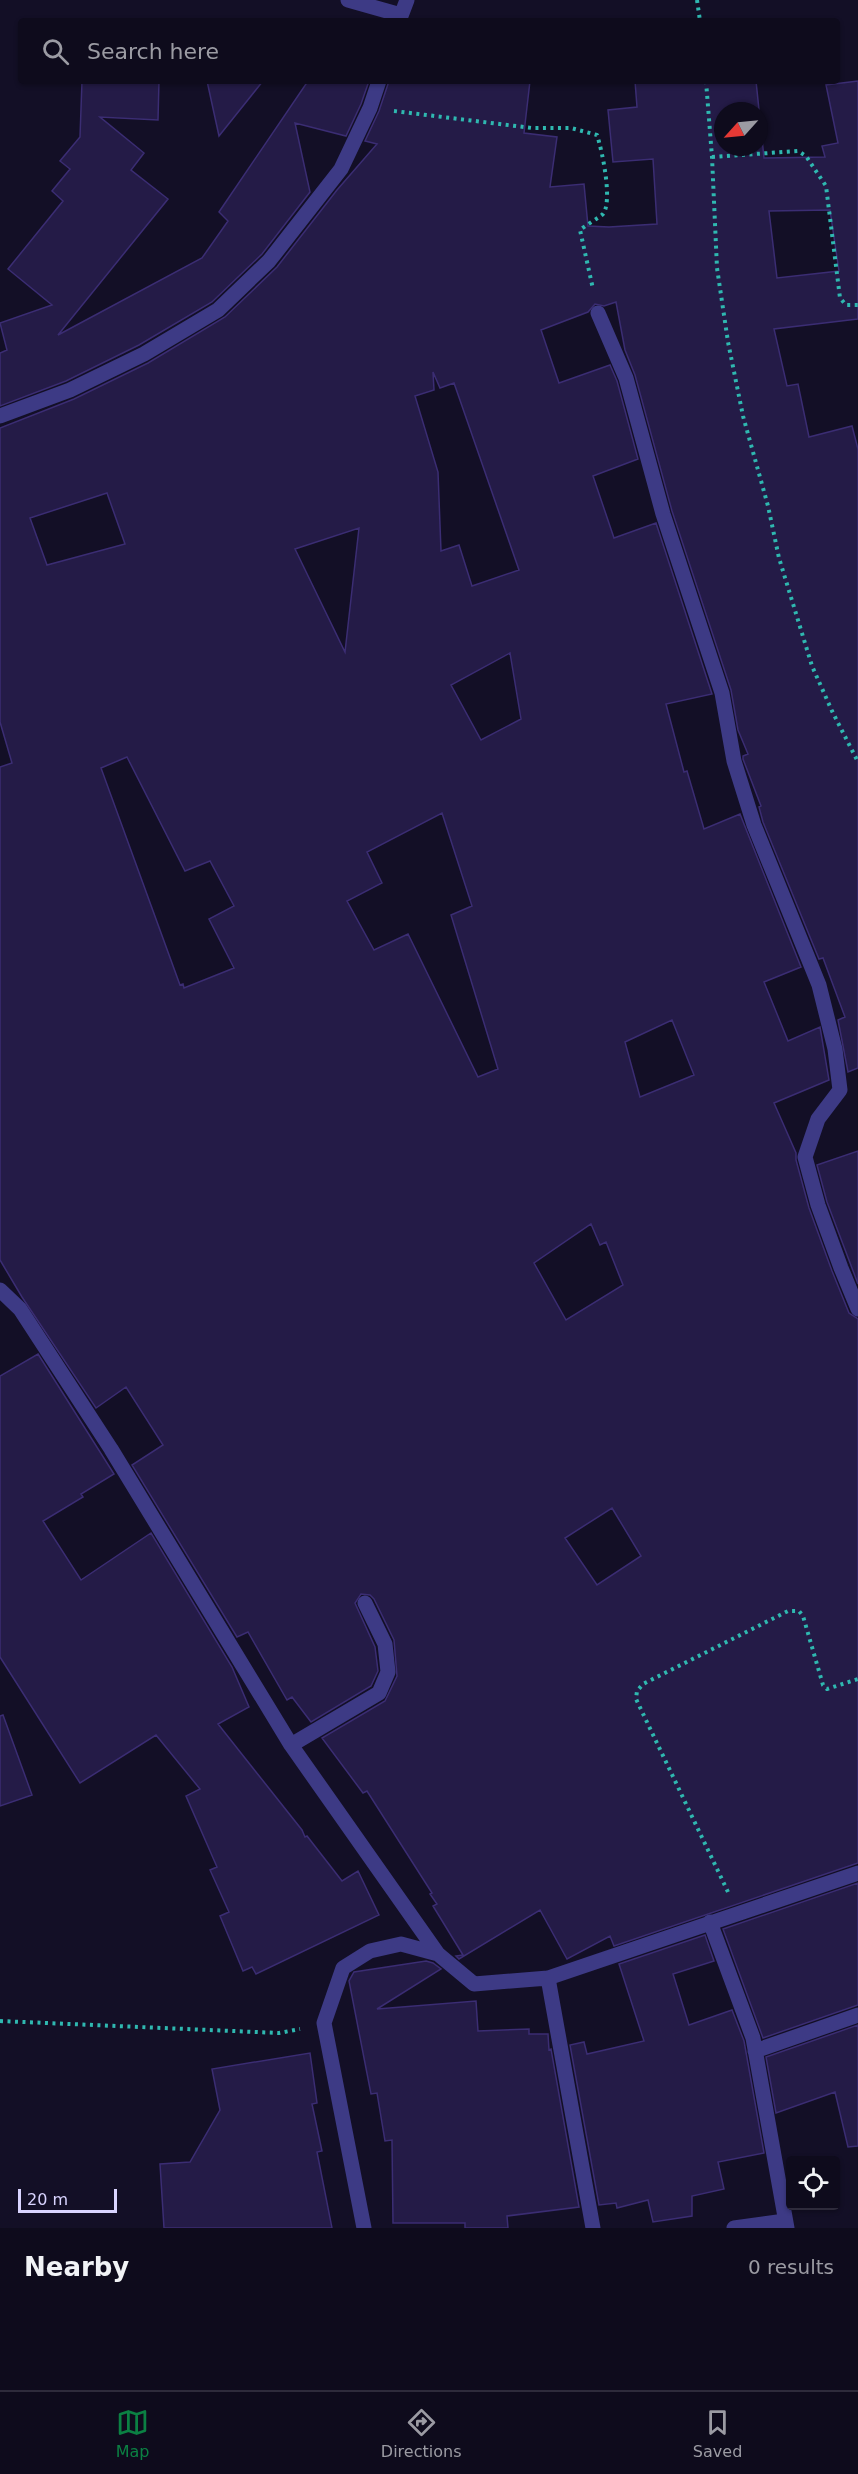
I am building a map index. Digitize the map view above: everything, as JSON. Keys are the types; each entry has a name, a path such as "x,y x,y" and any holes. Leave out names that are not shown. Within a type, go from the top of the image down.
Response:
{"street":[{"path":"348,0 400,18 407,0"},
{"path":"0,416 70,390 144,354 218,310 269,261 341,169 370,108 378,84"},
{"path":"598,314 626,378 663,514 722,693 734,761 754,825 819,985 835,1049 840,1090 818,1119 805,1157 822,1215 858,1309"},
{"path":"0,1290 20,1309 111,1449 291,1745 438,1954 474,1984 548,1978 858,1873"},
{"path":"291,1745 379,1693 388,1672 386,1644 365,1603"},
{"path":"710,1922 753,2038 786,2224 735,2228"},
{"path":"364,2228 324,2023 343,1968 370,1951 401,1944 438,1954"},
{"path":"548,1978 593,2228"},
{"path":"756,2050 858,2015"}],"path":[{"path":"696,0 699,18"},
{"path":"706,84 717,268 728,342 743,416 768,506 779,558 812,666 858,762"},
{"path":"370,108 532,128 571,128 597,135 602,148 608,203 602,214 580,230 598,314"},
{"path":"712,157 798,151 806,156 826,186 840,298 846,305 858,305"},
{"path":"738,1912 636,1699 637,1691 643,1684 788,1611 799,1611 803,1616 823,1685 827,1689 834,1689 858,1679"},
{"path":"0,2021 279,2033 324,2023"}],"building":[{"path":"858,81 858,319 774,329 787,386 798,384 809,437 852,426 858,449 858,1068 848,1072 838,1020 845,1017 823,958 819,959 763,822 759,807 761,806 743,759 743,756 748,754 738,730 731,690 672,511 635,375 625,350 616,302 604,306 595,304 588,312 541,330 559,383 610,365 617,381 638,459 593,476 614,538 656,523 712,694 666,704 684,772 687,771 704,829 740,814 801,967 764,982 788,1041 820,1027 829,1080 774,1103 796,1153 809,1208 832,1271 849,1313 858,1319 858,1863 614,1946 610,1936 567,1959 540,1910 459,1959 456,1956 463,1955 433,1906 437,1904 430,1894 432,1893 367,1791 363,1793 322,1738 385,1701 397,1676 394,1640 374,1599 370,1595 361,1594 355,1603 375,1647 378,1671 371,1686 311,1722 292,1697 287,1700 248,1632 237,1637 132,1465 163,1445 126,1387 96,1408 0,1260 0,767 12,763 0,722 0,428 74,399 148,363 225,317 277,267 337,190 377,144 365,141 388,84 530,84 524,133 557,137 550,187 584,184 588,226 657,224 653,159 613,162 608,110 637,107 635,84 756,84 758,102 714,102 714,156 764,156 764,158 825,157 822,146 838,143 826,85","holes":["830,210 839,271 777,278 769,211","433,372 440,388 454,383 519,570 472,586 459,545 441,551 438,472 415,396 434,390","107,493 125,544 47,565 30,518","359,528 345,652 295,549","510,653 521,719 481,740 451,685","127,757 185,871 210,861 234,906 209,919 234,968 184,988 183,984 180,985 101,768","442,813 472,906 451,915 498,1069 478,1077 408,934 374,950 347,901 382,883 367,852","672,1020 694,1075 640,1097 625,1042","591,1224 600,1245 606,1242 623,1285 566,1320 534,1263","612,1508 641,1556 597,1585 565,1538"]},
{"path":"82,84 159,84 158,120 100,117 144,153 131,170 168,199 58,335 202,258 228,221 219,212 306,84 368,84 346,136 295,123 310,192 262,254 212,302 139,345 66,381 0,406 0,353 7,350 0,323 52,305 8,269 63,201 52,191 70,169 60,161 80,137"},
{"path":"208,84 261,84 219,136"},
{"path":"858,1151 858,1284 827,1202 817,1165"},
{"path":"38,1354 114,1474 81,1494 83,1497 43,1521 81,1580 151,1533 232,1667 249,1707 218,1724 342,1881 358,1871 379,1915 256,1974 252,1967 243,1971 220,1916 229,1912 210,1870 217,1867 186,1796 200,1789 156,1735 80,1783 0,1657 0,1376"},
{"path":"3,1715 32,1795 0,1806 0,1716"},
{"path":"858,1883 858,2005 763,2038 723,1929"},
{"path":"705,1935 714,1961 673,1974 689,2025 732,2010 744,2041 764,2153 718,2162 724,2189 692,2196 692,2216 653,2222 648,2200 617,2208 616,2203 599,2205 570,2045 584,2042 587,2054 644,2041 619,1964"},
{"path":"426,1961 441,1969 377,2009 476,2001 478,2031 529,2029 529,2034 548,2034 549,2050 551,2049 579,2207 507,2216 508,2228 465,2228 465,2223 393,2223 392,2140 385,2141 377,2093 371,2094 349,1981 354,1972"},
{"path":"858,2025 858,2146 848,2147 835,2092 776,2113 766,2057"},
{"path":"310,2053 317,2103 312,2104 322,2151 317,2152 332,2228 164,2228 160,2164 190,2162 220,2110 212,2069"}]}
